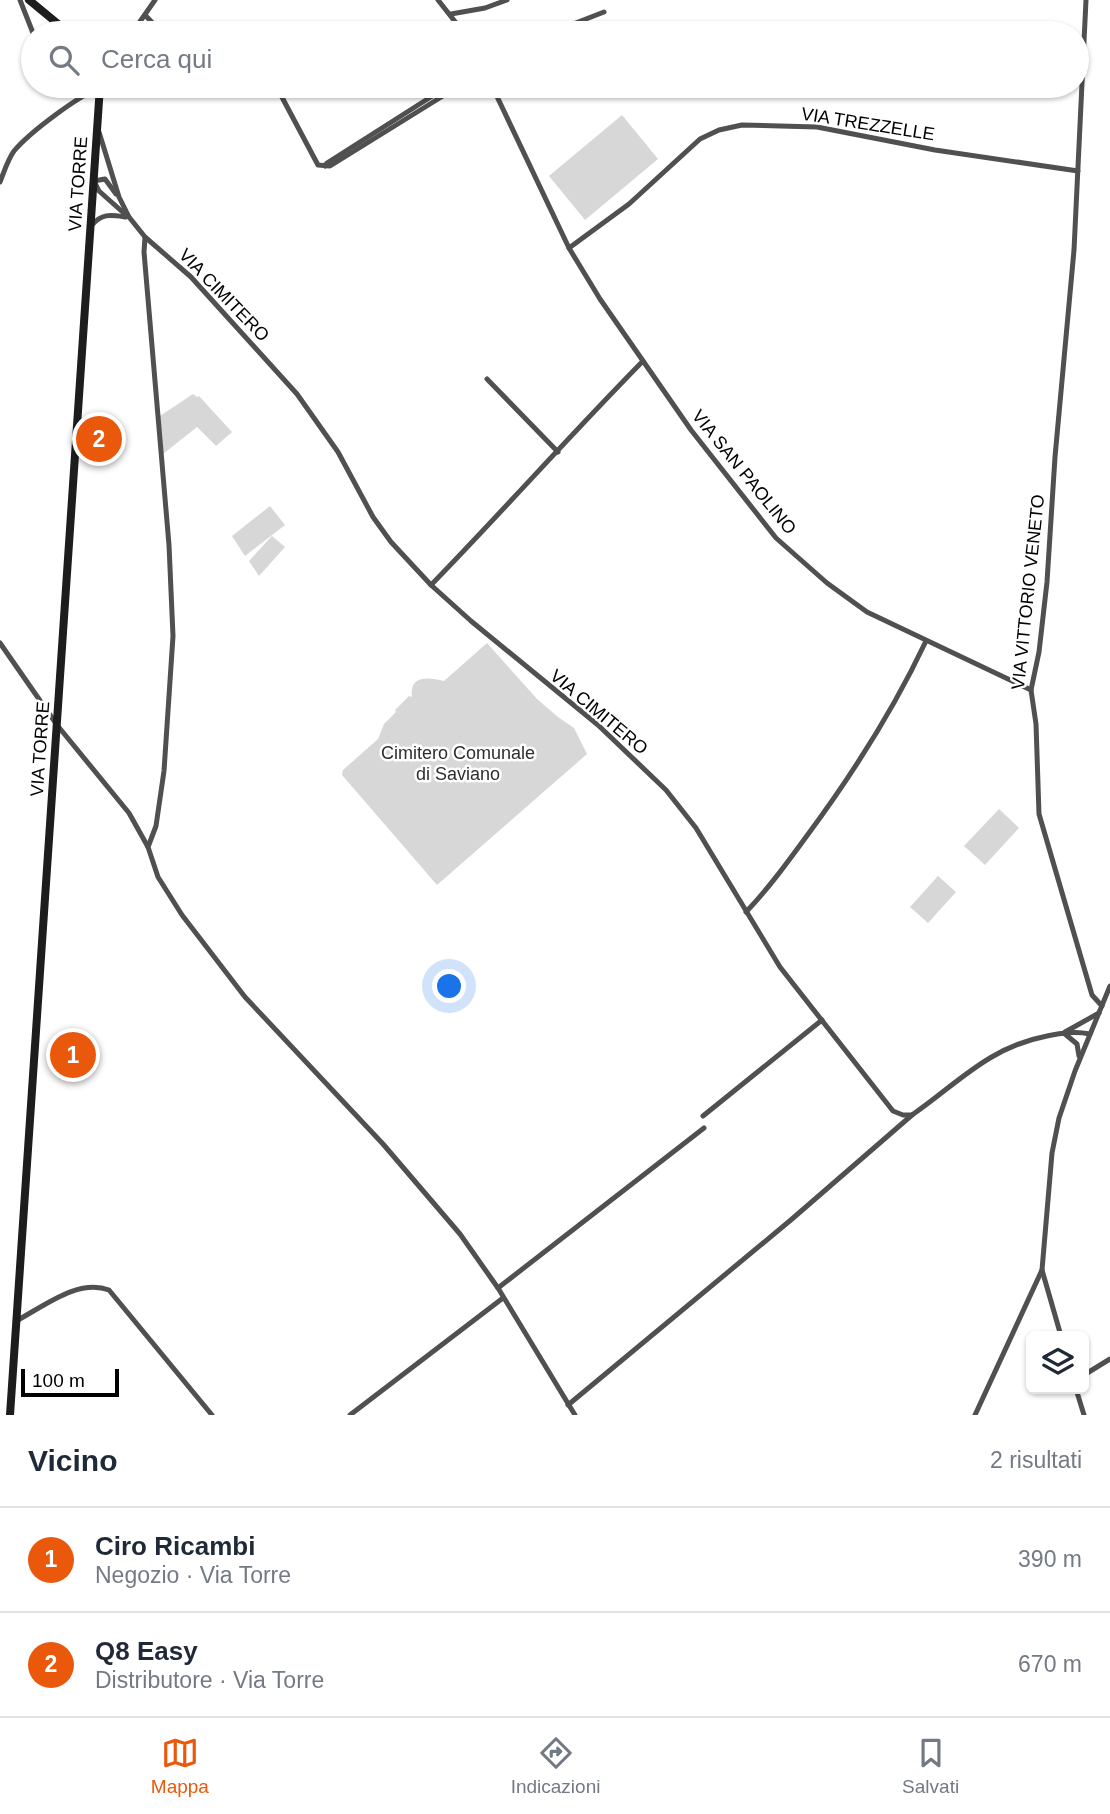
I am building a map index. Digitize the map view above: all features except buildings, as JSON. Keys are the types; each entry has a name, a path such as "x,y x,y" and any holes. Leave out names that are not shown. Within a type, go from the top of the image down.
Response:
{"main road":[{"path":"29,0 54,21"},
{"name":"VIA TORRE","path":"10,1415 99,98"}],"street":[{"path":"20,0 28,21"},
{"path":"438,0 456,21"},
{"path":"451,14 485,8 507,0"},
{"name":"VIA VITTORIO VENETO","path":"1085,21 1086,0"},
{"path":"141,21 153,1"},
{"path":"581,21 604,12"},
{"path":"145,15 151,21"},
{"path":"0,182 13,153 80,98"},
{"path":"282,98 318,165 325,166 330,166 440,98"},
{"path":"325,166 429,98"},
{"name":"VIA SAN PAOLINO","path":"498,98 569,248 600,299 691,430 776,538 827,583 867,611 1031,690"},
{"name":"VIA VITTORIO VENETO","path":"1081,98 1074,250 1046,582 1039,652 1031,690 1036,724 1040,814 1092,995 1101,1009"},
{"name":"VIA TREZZELLE","path":"569,248 629,204 700,139 734,126 763,124 817,127 934,149 1078,171"},
{"name":"VIA CIMITERO","path":"98,125 119,197 129,217"},
{"name":"VIA CIMITERO","path":"119,197 105,179 94,180 99,191 129,217 145,237 191,277 297,394 338,452 373,517 391,542 431,585 512,657 598,726 666,790 696,828 780,967 893,1111 912,1115"},
{"path":"92,225 99,217 108,215 129,217"},
{"path":"145,237 144,252 169,545 173,636 164,771 156,826 148,847"},
{"path":"431,585 558,452 599,404 643,361"},
{"path":"487,379 558,452"},
{"path":"746,912 793,854 856,766 888,716 926,641"},
{"path":"0,643 57,725 129,813 148,847 158,877 182,915 245,997 422,1187 460,1234 498,1287 575,1415"},
{"path":"975,1415 1042,1270 1052,1153 1059,1118 1110,986"},
{"path":"1062,1033 1101,1009"},
{"path":"703,1116 822,1020"},
{"path":"1062,1033 1070,1036 1077,1044 1079,1062"},
{"path":"568,1405 792,1219 912,1115 991,1056 1032,1039 1062,1033 1090,1034"},
{"path":"498,1287 704,1128"},
{"path":"1042,1270 1060,1331"},
{"path":"16,1321 77,1289 89,1286 109,1290 212,1415"},
{"path":"350,1415 503,1298"},
{"path":"1089,1372 1110,1359"},
{"path":"1078,1394 1084,1415"}],"green space":[{"path":"622,115 658,159 585,220 549,176"},
{"path":"193,394 199,396 232,432 216,446 197,427 163,454 160,416"},
{"path":"270,506 285,525 245,556 232,536"},
{"path":"272,536 285,547 259,576 249,561"},
{"name":"Cimitero Comunale di Saviano","path":"487,643 537,699 574,728 587,754 437,885 342,775 343,770 378,739 384,724 395,710 409,696 412,697 413,685 417,681 444,681"},
{"path":"999,809 1019,828 985,865 964,846"},
{"path":"938,876 956,892 928,923 910,907"}],"place":[{"name":"Q8 Easy","path":"99,439"},
{"name":"Ciro Ricambi","path":"73,1055"}]}
